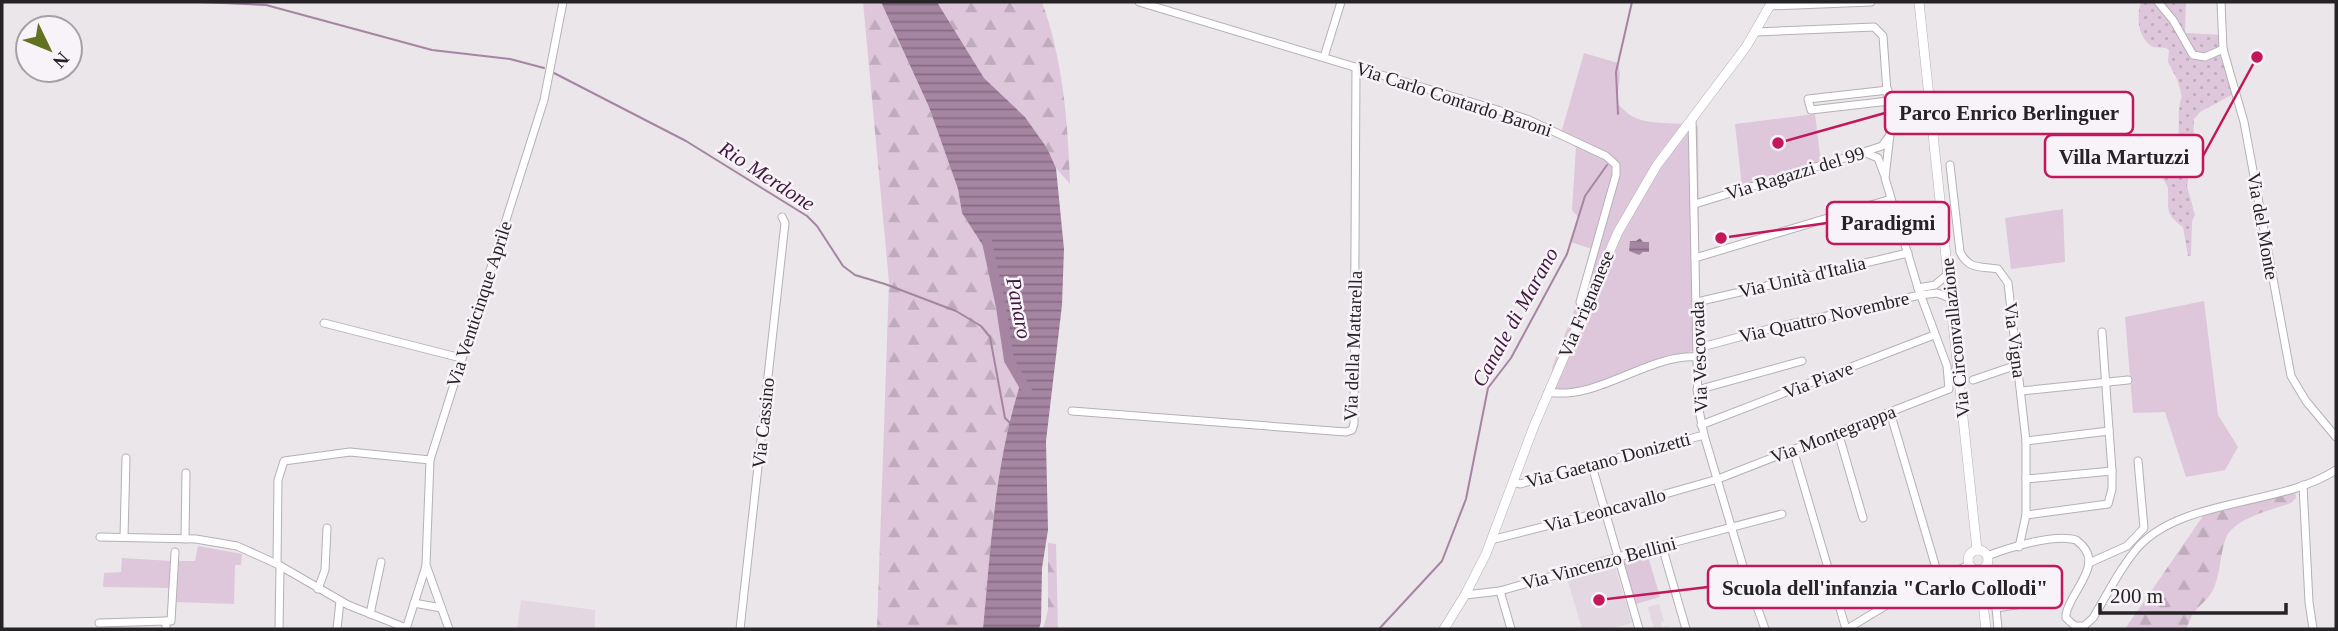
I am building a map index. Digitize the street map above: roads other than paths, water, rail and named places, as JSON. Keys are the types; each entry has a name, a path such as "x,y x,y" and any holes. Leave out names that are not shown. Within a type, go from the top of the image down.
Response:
{"main road":[{"name":"Via Circonvallazione","path":"1919,2 1977,550"},
{"name":"Via Frignanese","path":"1444,629 1465,595 1491,540 1548,392 1607,254 1657,165 1756,32 1771,4"},
{"path":"1984,563 1973,568 1969,565 1969,555 1977,550 1983,551 1984,563 1986,629"}],"street":[{"name":"Via Venticinque Aprile","path":"449,629 426,565 430,460 544,100 563,2"},
{"name":"Via Carlo Contardo Baroni","path":"1139,2 1527,119 1613,161 1617,169 1616,175 1580,302 1583,313"},
{"path":"1324,57 1341,2"},
{"path":"1771,4 1871,2"},
{"path":"2158,2 2173,20 2193,55 2205,57 2223,49"},
{"name":"Via del Monte","path":"2221,2 2223,49 2244,121 2291,376 2306,401 2336,437"},
{"path":"1756,32 1874,27 1883,36 1891,134 1885,178"},
{"name":"Via della Mattarella","path":"1072,411 1346,432 1352,430 1356,67"},
{"path":"1888,90 1808,99 1811,110 1889,101"},
{"name":"Via Vescovada","path":"1692,117 1697,390 1701,425 1751,592 1765,629"},
{"name":"Via Ragazzi del 99","path":"1695,204 1882,146 1891,134"},
{"path":"1864,152 1878,158 1934,335"},
{"name":"Via Vigna","path":"1950,165 1960,252 1965,262 1971,266 1998,269 2008,283 2026,441 2026,515 2019,547"},
{"path":"1695,258 1891,199"},
{"name":"Via Cassino","path":"740,629 785,223 782,217"},
{"name":"Via Unità d'Italia","path":"1697,302 1908,253"},
{"path":"1919,291 1935,285 1948,274"},
{"name":"Via Quattro Novembre","path":"1698,348 1919,291 1950,298"},
{"path":"324,323 461,358"},
{"path":"2026,515 2108,504 2112,489 2112,471 2102,332"},
{"name":"Via Montegrappa","path":"1718,479 1948,389 1947,366 1934,335"},
{"name":"Via Piave","path":"1701,425 1934,335"},
{"path":"1548,392 1582,389 1674,358 1697,357"},
{"path":"1697,390 1802,361"},
{"path":"1973,380 2017,365"},
{"path":"2021,391 2128,380"},
{"path":"1890,412 1939,578"},
{"path":"2026,441 2109,431"},
{"path":"1838,432 1863,518"},
{"name":"Via Gaetano Donizetti","path":"1513,482 1520,484 1704,435"},
{"path":"1793,449 1846,629 1910,591 1969,565"},
{"path":"279,629 278,480 284,461 350,452 430,460"},
{"path":"124,537 127,458"},
{"path":"2089,563 2127,546 2144,528 2138,461"},
{"path":"1592,466 1639,629"},
{"path":"1998,629 1993,576 1984,563 2019,547 2071,538 2085,548 2089,563 2087,574 2067,609 2066,618 2075,626 2084,626 2130,559 2154,534 2190,517 2317,481 2336,470"},
{"path":"2026,479 2112,471"},
{"path":"186,473 186,539"},
{"name":"Via Leoncavallo","path":"1491,540 1718,479"},
{"path":"2303,485 2309,602 2313,629"},
{"name":"Via Vincenzo Bellini","path":"1465,595 1500,591 1782,514"},
{"path":"318,589 325,570 327,528"},
{"path":"100,537 186,539 237,546 279,565 340,601 406,629 426,565"},
{"path":"1662,546 1686,629"},
{"path":"99,623 166,625 171,621 175,552"},
{"path":"370,614 381,562"},
{"path":"1751,592 1793,581"},
{"path":"1500,591 1511,629"},
{"path":"337,629 340,601"},
{"path":"1996,608 2035,602"},
{"path":"414,603 441,608"}],"water":[{"path":"881,2 937,2 984,78 1025,117 1047,148 1056,168 1064,249 1062,305 1046,441 1048,530 1042,568 1039,629 983,629 1000,472 1022,379 1009,360 994,263 962,213 958,189 929,107"},
{"path":"1640,238 1643,242 1649,242 1649,252 1639,255 1629,251 1630,241"}],"waterway":[{"name":"Rio Merdone","path":"200,2 266,5 432,50 510,59 544,68"},
{"name":"Canale di Marano","path":"1618,114 1616,72 1632,2"},
{"name":"Rio Merdone","path":"554,73 686,141 807,216 817,226 843,266 855,275 956,311 981,326 990,337 1005,418 1010,423"},
{"name":"Canale di Marano","path":"1379,629 1442,561 1466,499 1488,388 1511,358 1567,254 1585,196 1607,165"},
{"name":"Panaro","path":"987,242 1009,360 1027,391"}],"place":[{"name":"Villa Martuzzi","path":"2257,57"},
{"name":"Parco Enrico Berlinguer","path":"1778,143"},
{"name":"Paradigmi","path":"1721,238"},
{"name":"Scuola dell'infanzia \"Carlo Collodi\"","path":"1599,600"}]}
